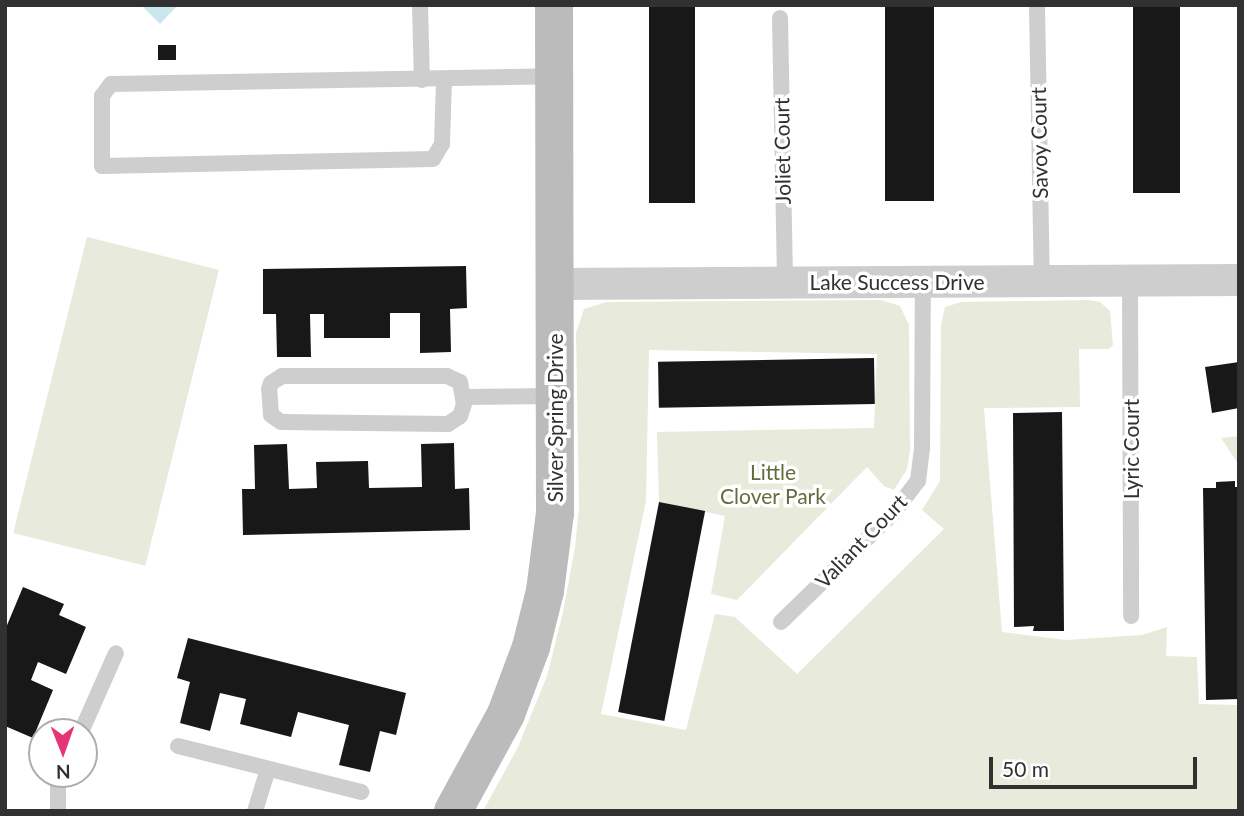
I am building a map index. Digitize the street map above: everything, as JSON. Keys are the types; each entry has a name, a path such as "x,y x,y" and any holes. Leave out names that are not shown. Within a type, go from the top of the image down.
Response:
{"street":[{"name":"Silver Spring Drive","path":"453,811 506,714 531,647 545,591 555,513 554,5"},
{"name":"Lake Success Drive","path":"555,284 1130,282 1239,279"}],"lane":[{"path":"421,5 422,80"},
{"name":"Savoy Court","path":"1037,5 1042,282"},
{"name":"Joliet Court","path":"780,18 785,283"},
{"path":"444,80 442,144 433,159 102,166 102,96 111,84 554,76"},
{"name":"Valiant Court","path":"781,622 895,511 918,481 922,449 923,282"},
{"name":"Lyric Court","path":"1130,282 1131,616"},
{"path":"282,376 447,376 460,382 464,397 460,416 448,424 288,423 275,419 270,409 271,383 282,376"},
{"path":"464,397 556,396"},
{"path":"86,718 116,653"},
{"path":"178,746 361,792"},
{"path":"256,811 268,769"},
{"path":"58,788 58,811"}],"green space":[{"path":"87,237 219,270 145,566 13,533"},
{"name":"Little Clover Park","path":"881,300 900,306 909,325 910,451 907,469 894,490 884,486 867,467 737,600 711,594 725,516 659,502 657,432 874,428 877,354 649,350 646,501 601,714 686,730 715,614 735,617 797,674 944,529 922,510 940,481 941,325 945,307 961,302 1089,300 1100,302 1110,311 1113,345 1109,349 1079,349 1080,407 984,408 1002,632 1066,640 1142,635 1167,627 1166,656 1197,657 1199,704 1239,705 1239,811 483,811 518,747 547,676 563,612 579,508 576,333 584,309 606,302"},
{"path":"1239,436 1239,465 1221,438"}],"water":[{"path":"141,5 178,5 160,24"}],"building":[{"path":"649,5 695,5 695,203 649,203"},
{"path":"885,5 934,5 934,201 885,201"},
{"path":"1133,5 1180,5 1180,193 1133,193"},
{"path":"158,45 176,45 176,60 158,60"},
{"path":"466,266 467,308 450,309 451,352 420,353 420,313 390,313 390,338 324,338 324,314 310,314 311,357 277,357 276,314 263,314 263,269"},
{"path":"874,358 875,404 659,408 658,362"},
{"path":"1239,362 1239,408 1212,413 1205,367"},
{"path":"1062,412 1064,631 1033,631 1034,626 1014,627 1013,413"},
{"path":"454,443 455,489 469,488 470,530 243,535 242,489 255,489 254,445 287,444 289,489 317,488 316,462 368,461 369,488 422,487 421,444"},
{"path":"1235,481 1235,487 1239,487 1239,699 1206,700 1203,488 1216,488 1216,482"},
{"path":"659,502 705,511 664,721 618,712"},
{"path":"23,587 64,604 59,615 86,627 66,674 38,662 31,680 53,690 41,718 28,718 28,736 5,726 5,630"},
{"path":"188,638 406,693 396,735 380,731 370,772 339,765 349,725 298,712 291,737 240,724 246,699 220,693 210,731 180,723 190,682 177,678"}]}
